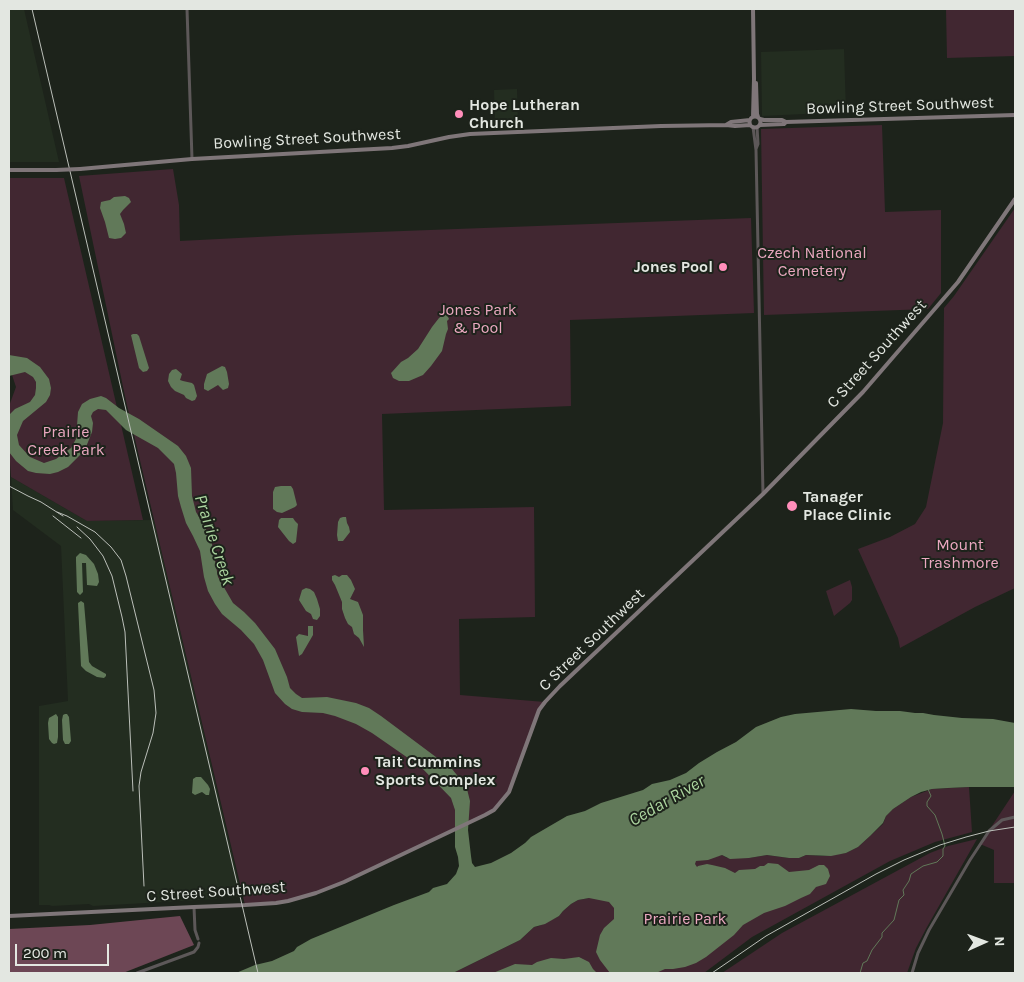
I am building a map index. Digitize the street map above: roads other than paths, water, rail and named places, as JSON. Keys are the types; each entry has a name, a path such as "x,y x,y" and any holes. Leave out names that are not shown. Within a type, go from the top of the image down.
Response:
{"main road":[{"path":"753,9 754,78 751,118 755,126"},
{"path":"754,78 759,118 755,126"},
{"name":"Bowling Street Southwest","path":"9,170 80,169 192,159 392,148 449,136 470,134 661,126 755,126 784,124 786,122 1015,115"},
{"name":"Bowling Street Southwest","path":"726,125 751,118 782,120 786,122"},
{"name":"C Street Southwest","path":"9,916 271,904 292,900 344,882 494,810 509,792 539,710 552,694 763,494 863,392 947,296 1015,200"}],"street":[{"path":"187,9 192,159"},
{"path":"755,126 763,494"},
{"path":"912,973 918,953 929,930 989,831 1002,820 1015,816"},
{"path":"137,973 194,952 198,947 198,941 194,907"}],"water":[{"path":"125,196 131,202 120,214 126,233 121,238 109,238 100,208 101,202 114,197"},
{"path":"443,315 447,315 449,319 447,321 448,329 442,351 431,366 423,375 409,381 399,381 393,378 391,373 401,362 418,349 432,327"},
{"path":"131,335 139,336 149,368 147,371 143,372 139,368"},
{"name":"Cedar River","path":"9,355 27,358 40,367 49,379 51,388 46,402 23,421 17,435 19,445 30,457 44,463 56,459 71,448 76,439 78,412 82,404 90,399 101,396 178,446 186,456 191,468 192,496 196,512 212,544 218,577 233,603 255,623 275,649 290,688 302,698 327,697 356,703 369,708 452,769 467,789 470,801 468,830 472,863 475,867 491,863 511,853 531,837 567,816 686,773 699,763 736,742 756,727 781,717 795,714 851,709 900,711 962,718 993,719 1015,723 1015,787 948,788 921,792 893,809 870,836 858,847 846,853 831,856 806,855 799,858 767,855 730,859 722,855 708,860 696,861 697,867 707,864 725,868 735,873 739,870 755,869 768,863 778,864 789,872 809,870 819,865 824,865 828,869 830,876 826,884 816,887 810,894 785,906 764,913 743,925 734,935 706,957 685,967 665,969 656,973 610,973 596,952 600,935 604,928 614,919 614,908 609,902 589,898 578,900 559,916 545,924 534,927 520,940 453,973 236,973 255,965 272,961 294,951 297,947 311,939 429,892 433,888 447,884 456,874 459,866 455,847 455,810 451,798 421,767 372,733 335,716 292,709 275,693 263,660 254,644 222,614 208,591 200,551 186,523 178,496 174,464 158,448 126,430 106,410 98,409 91,416 93,423 92,432 86,447 68,467 50,474 36,473 28,471 16,461 9,452 9,415 15,409 30,402 35,395 36,382 33,377 25,372 9,376"},
{"path":"222,366 225,367 227,372 228,388 223,390 218,385 208,391 204,389 207,374"},
{"path":"176,369 182,374 180,380 194,385 197,396 195,400 192,401 186,398 171,387 168,381 169,374 172,370"},
{"path":"291,486 297,505 282,513 273,509 273,492 275,487"},
{"path":"343,517 346,517 350,532 343,541 338,541 338,522"},
{"path":"281,518 293,518 298,524 296,542 293,544 278,527"},
{"path":"80,553 86,555 94,564 99,582 97,586 87,585 86,563 82,563 83,592 80,595 77,592 76,557"},
{"path":"347,575 355,589 350,599 358,602 363,615 364,647 345,618 342,602 332,580 332,576 339,577"},
{"path":"306,588 314,592 317,599 320,616 317,620 313,619 299,600 302,590"},
{"path":"81,601 84,603 89,662 92,666 106,674 104,678 97,677 81,666 78,603"},
{"path":"308,626 313,626 313,635 299,656 296,637 299,634 308,636"},
{"path":"56,714 58,717 58,737 57,743 54,744 49,739 48,723 49,718"},
{"path":"65,714 69,717 71,741 69,744 65,744 63,740 62,720"},
{"path":"201,777 208,785 210,789 209,795 202,792 195,795 192,793 193,779"},
{"path":"579,957 589,962 597,973 493,973 515,964 532,965 551,958"}],"waterway":[{"path":"860,973 863,963 867,961 872,950 882,937 882,933 894,920 899,900 904,895 903,890 911,874 923,866 937,862 943,856 945,846 942,834 935,815 927,806 931,796 928,789"}],"railway":[{"path":"32,9 258,973"},
{"path":"9,486 41,502 63,516"},
{"path":"57,512 95,532 111,547 121,560 154,690 156,713 153,733 141,772 139,786 144,886"},
{"path":"53,516 81,538"},
{"path":"77,527 90,539 103,556 112,576 122,617 125,632 133,791"},
{"path":"712,973 766,936 904,860 940,845 966,837 1015,827"}],"place":[{"name":"Hope Lutheran Church","path":"459,114"},
{"name":"Jones Pool","path":"723,267"},
{"name":"Tanager Place Clinic","path":"792,506"},
{"name":"Tait Cummins Sports Complex","path":"365,771"}],"park label":[{"name":"Czech National Cemetery","path":"812,262"},
{"name":"Jones Park & Pool","path":"478,319"},
{"name":"Prairie Creek Park","path":"66,441"},
{"name":"Mount Trashmore","path":"960,554"},
{"name":"Prairie Park","path":"685,919"}],"water label":[{"name":"Prairie Creek","path":"214,540"}]}
